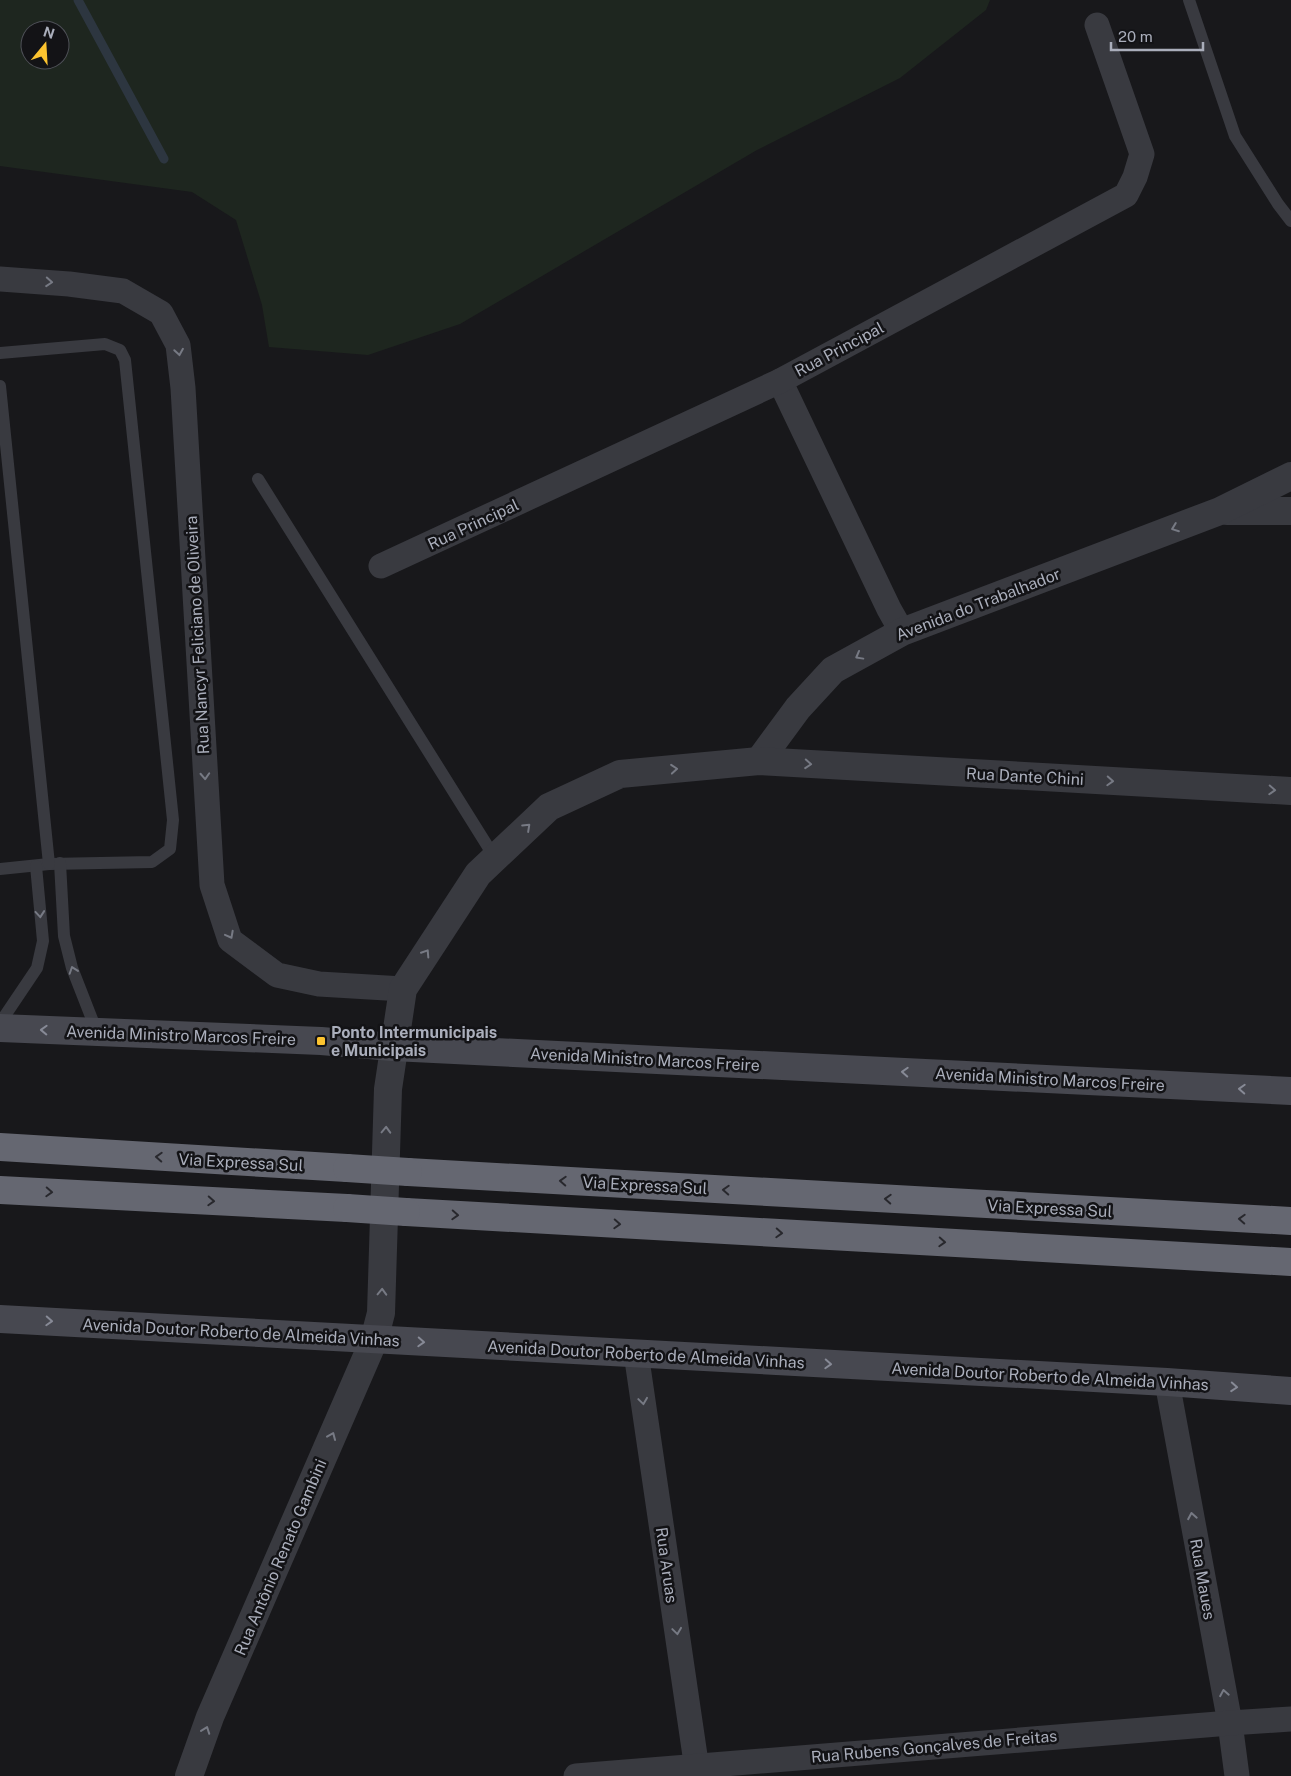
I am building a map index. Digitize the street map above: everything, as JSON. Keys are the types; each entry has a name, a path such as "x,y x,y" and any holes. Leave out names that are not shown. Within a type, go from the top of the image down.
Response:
{"highway":[{"name":"Via Expressa Sul","path":"0,1147 408,1172 1291,1221"},
{"path":"0,1190 1291,1262"}],"main road":[{"name":"Avenida Ministro Marcos Freire","path":"0,1028 321,1041 393,1047 1291,1091"},
{"name":"Avenida Doutor Roberto de Almeida Vinhas","path":"0,1319 1167,1382 1291,1391"}],"street":[{"name":"Rua Principal","path":"381,566 780,381 1126,195 1135,177 1142,154 1097,25"},
{"name":"Rua Nancyr Feliciano de Oliveira","path":"0,279 69,284 123,291 161,313 178,345 184,408 212,885 230,940 277,975 319,984 403,989"},
{"path":"780,381 902,632"},
{"name":"Avenida do Trabalhador","path":"759,761 798,708 833,670 902,632 1220,511 1291,476"},
{"path":"1220,511 1291,511"},
{"path":"393,1047 403,989 478,874 549,807 620,774 759,761"},
{"name":"Rua Dante Chini","path":"759,761 1291,791"},
{"name":"Rua Antônio Renato Gambini","path":"189,1776 210,1717 374,1340 381,1313 388,1089 393,1047"},
{"name":"Rua Aruas","path":"636,1353 697,1771"},
{"name":"Rua Maues","path":"1167,1382 1230,1723 1237,1776"},
{"name":"Rua Rubens Gonçalves de Freitas","path":"576,1776 697,1771 1291,1719"}],"lane":[{"path":"1189,0 1235,136 1278,204 1291,221"},
{"path":"0,353 105,344 120,350 125,360 173,820 170,849 152,862 54,864 0,868"},
{"path":"0,386 54,864 64,936 72,968 96,1032"},
{"path":"258,479 494,858"},
{"path":"0,1023 37,968 42,942 36,866"}],"shaded area":[{"path":"0,0 990,0 986,10 900,78 757,150 460,324 368,355 269,347 262,305 236,220 192,192 0,166"}],"waterway":[{"path":"78,0 164,159"}],"place":[{"name":"Ponto Intermunicipais e Municipais","path":"321,1041"}]}
